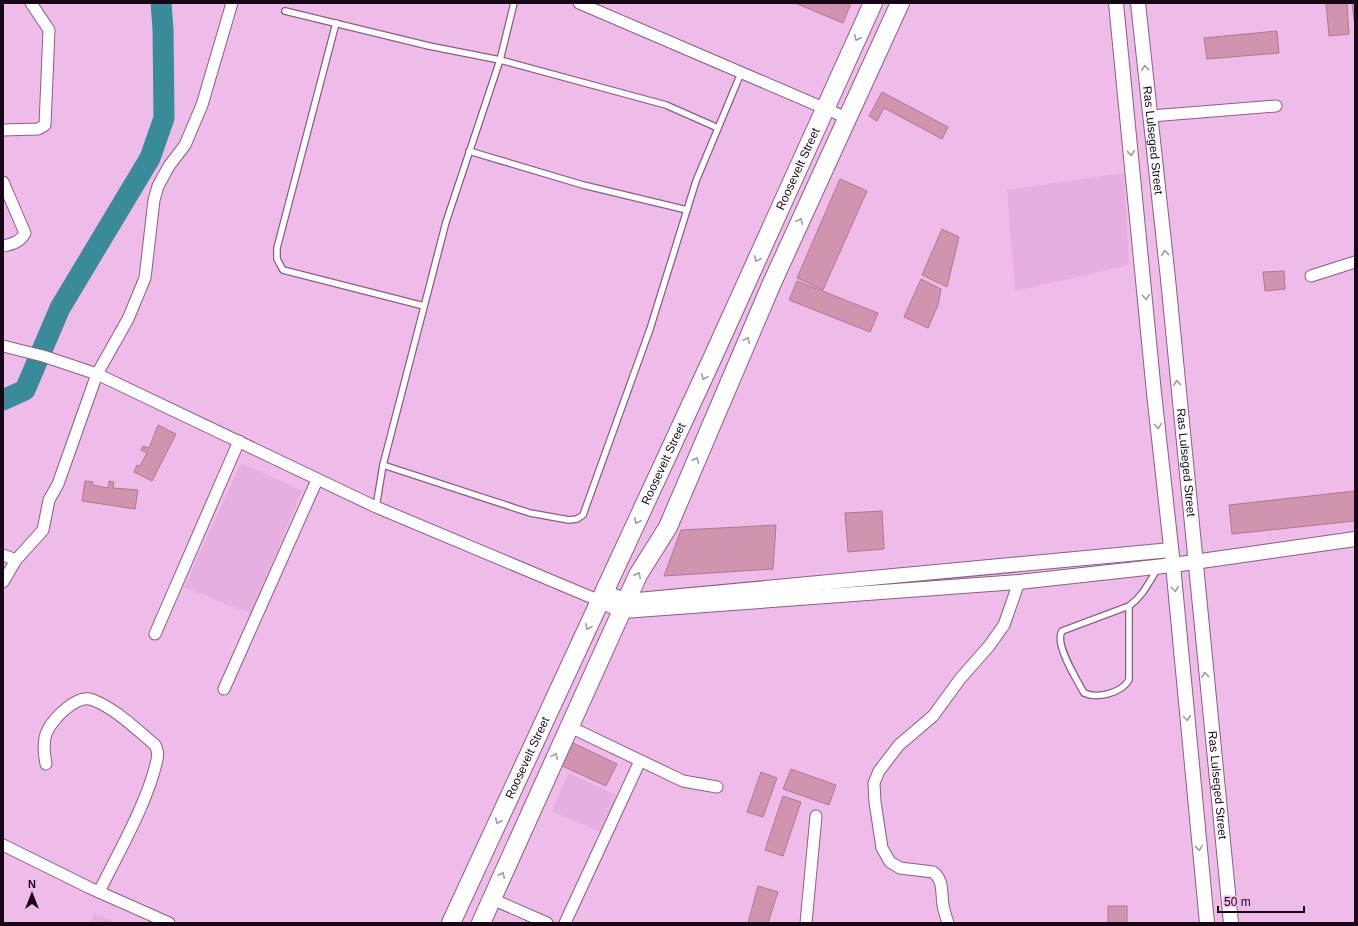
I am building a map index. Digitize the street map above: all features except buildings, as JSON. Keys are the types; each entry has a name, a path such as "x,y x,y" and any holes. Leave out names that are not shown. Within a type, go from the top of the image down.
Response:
{"main road":[{"name":"Roosevelt Street","path":"451,923 709,366 873,3"},
{"name":"Roosevelt Street","path":"480,923 568,726 625,606 638,575 668,527 766,298 900,3"},
{"path":"506,803 529,814"}],"street":[{"path":"3,130 38,129 45,125 49,30 31,3"},
{"path":"3,582 16,560 44,526 49,500 58,484 98,374 128,319 145,278 154,200 166,173 185,145 202,105 232,3"},
{"path":"579,3 824,110 847,118"},
{"name":"Ras Lulseged Street","path":"1116,3 1173,565 1207,923"},
{"name":"Ras Lulseged Street","path":"1138,3 1231,923"},
{"path":"1128,128 1151,121 1276,106"},
{"path":"3,182 25,234 22,239 16,243 3,246"},
{"path":"1311,276 1355,262"},
{"path":"3,346 43,356 98,374 376,507 625,606 1019,582 1173,565 1355,539"},
{"path":"155,634 239,441"},
{"path":"224,689 317,480"},
{"path":"625,606 1171,550"},
{"path":"3,555 16,560"},
{"path":"948,923 943,906 941,884 937,875 933,872 895,866 890,862 882,848 875,802 874,783 879,771 899,745 933,716 960,679 1000,631 1004,625 1019,582"},
{"path":"46,764 44,752 46,734 54,719 72,704 85,699 92,699 120,716 155,745 158,750 158,759 145,795 99,892"},
{"path":"568,726 683,781 717,787"},
{"path":"1189,743 1212,742"},
{"path":"565,923 640,761"},
{"path":"806,923 816,816"},
{"path":"3,845 99,892 169,923"},
{"path":"1201,867 1224,865"},
{"path":"492,899 546,923"}],"lane":[{"path":"376,507 383,465 446,222 500,60 514,3"},
{"path":"285,11 429,46 500,60 666,105 718,128"},
{"path":"336,23 277,248 277,259 284,270 424,306"},
{"path":"383,465 530,513 569,520 577,519 583,515 650,329 696,181 741,73"},
{"path":"469,151 583,184 687,210"},
{"path":"1129,606 1129,680 1123,688 1104,695 1089,695 1084,693 1066,659 1059,641 1059,635 1062,631 1129,606 1138,599 1158,566"}],"shaded area":[{"path":"1124,173 1129,265 1015,291 1007,190"},
{"path":"241,463 302,491 251,614 184,587"},
{"path":"568,773 619,796 602,833 552,811"},
{"path":"94,914 116,923 90,923"}],"waterway":[{"path":"3,400 25,390 60,308 150,158 164,118 163,29 161,3"}]}
